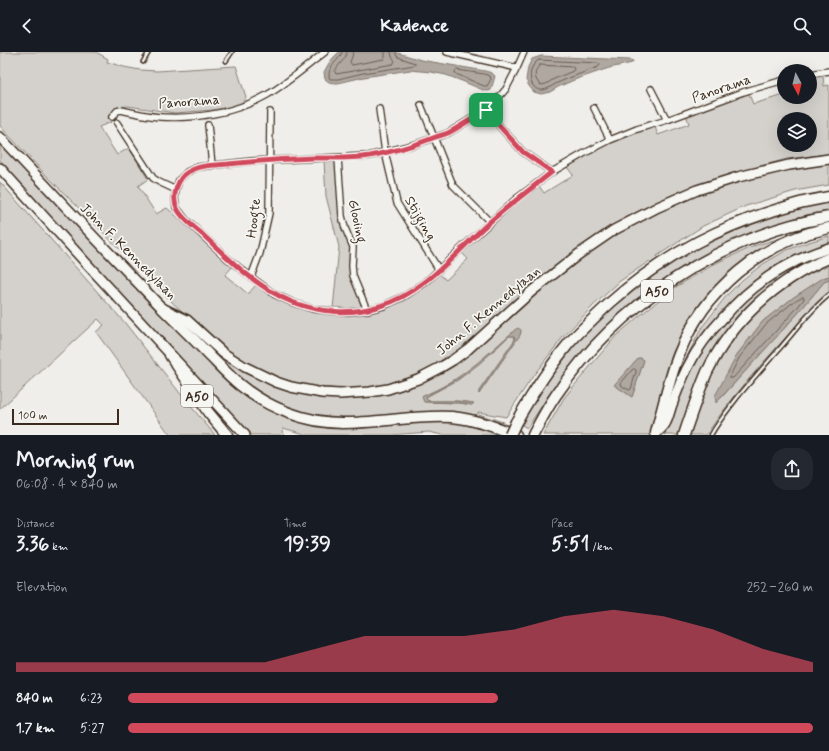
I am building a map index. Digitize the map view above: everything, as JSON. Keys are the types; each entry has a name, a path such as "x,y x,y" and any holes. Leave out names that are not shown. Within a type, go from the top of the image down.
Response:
{"highway":[{"name":"John F. Kennedylaan","path":"0,137 162,308 188,320 224,353 245,367 276,382 306,390 340,394 388,389 418,379 453,360 481,338 532,290 579,254 614,230 658,207 697,190 738,177 789,165 829,159"},
{"path":"0,168 245,435"},
{"name":"A50","path":"510,435 540,381 571,342 597,315 646,274 672,256 730,226 798,203 829,197"},
{"name":"A50","path":"534,434 555,396 584,359 614,328 654,293 702,262 749,240 778,229 829,217"},
{"path":"656,434 665,398 679,354 696,320 720,289 736,274 760,256 795,238 829,228"},
{"path":"656,434 666,423 673,401 690,363 710,332 736,303 750,290 772,274 813,253 829,248"},
{"path":"684,435 694,405 708,372 725,341 744,317 760,301 778,287 810,267 829,258"},
{"name":"A50","path":"162,308 227,374 240,385 267,403 286,412 323,422 341,423 452,417 483,423 516,435"},
{"name":"A50","path":"170,355 208,412 228,435"}],"street":[{"name":"Panorama","path":"112,117 117,111 121,110 160,117 182,117 225,112 247,105 267,95 325,52"},
{"path":"447,52 518,68"},
{"path":"117,123 154,178 158,182 176,190 179,180 187,172 198,167 269,160 369,156 416,144 448,133 486,110 506,90 518,68 524,52"},
{"path":"817,73 829,71"},
{"name":"Panorama","path":"176,190 176,207 186,220 227,258 274,294 294,303 314,309 348,312 367,310 383,306 405,296 426,282 516,199 552,172 610,140 637,129 667,120 743,92 777,82"},
{"path":"651,89 667,120"},
{"path":"421,106 454,185 490,222"},
{"path":"594,108 610,140"},
{"path":"379,109 385,152"},
{"path":"486,110 523,152 552,172"},
{"path":"269,160 270,112"},
{"name":"Panorama","path":"208,125 212,165"},
{"name":"Stijging","path":"385,152 397,203 439,270"},
{"name":"Glooiing","path":"338,158 342,216 353,247 352,266 354,276 367,310"},
{"name":"Hoogte","path":"251,277 260,253 268,220 269,160"}],"lane":[{"path":"144,62 149,52"},
{"path":"226,61 232,52"},
{"path":"711,435 721,419 752,381 806,318 829,295"}],"shaded area":[{"path":"0,52 96,52 108,59 107,62 140,70 157,71 236,66 246,97 240,105 212,110 175,113 128,106 118,107 111,113 109,119 111,122 99,127 117,155 129,148 148,179 138,186 156,214 167,208 233,266 225,275 248,294 256,285 276,298 326,313 384,308 403,301 423,288 439,274 446,280 468,259 461,252 508,209 539,186 544,193 573,175 567,167 589,154 617,140 655,127 658,135 689,124 686,114 749,94 753,104 777,97 777,104 817,104 817,77 823,76 824,86 829,85 829,154 787,159 736,173 615,225 454,354 427,369 402,380 372,388 340,389 307,386 276,377 247,364 227,350 175,305 43,172 0,126"},
{"path":"0,142 213,364 286,417 468,423 498,431 496,435 442,435 429,432 391,435 308,435 283,428 282,432 285,435 251,435 135,310 0,160"},
{"path":"324,161 336,161 339,217 351,248 350,268 362,308 333,309 339,247 326,196"},
{"path":"829,162 829,185 795,191 746,206 703,226 620,281 563,337 533,376 506,417 478,412 478,414 503,422 502,425 489,419 475,416 342,419 308,414 272,400 243,381 195,334 220,355 306,394 342,399 372,397 404,389 431,378 457,363 581,257 619,233 698,194 739,181 789,168","holes":["516,329 520,335 479,394 479,391 514,341 514,336 509,336 491,353 458,380 426,397 427,401 462,401 473,403 472,405 460,403 425,402 423,396 448,384 466,372 483,359"]},
{"path":"0,182 125,323 215,435 170,435 96,332 104,325 98,319 0,409"},
{"path":"829,201 829,211 802,216 777,224 713,250 672,274 632,303 579,355 527,428 522,425 525,420 524,418 544,385 575,345 601,317 629,292 666,265 710,240 751,223 799,207"},
{"path":"794,234 759,252 717,286 690,319 673,352 668,366 650,435 543,435 564,398 616,336 674,288 718,262 757,245","holes":["638,358 644,360 632,397 615,385"]},
{"path":"829,236 829,245 791,260 706,332 662,426 675,381 686,358 702,327 727,295 742,280 763,264 787,250"},
{"path":"829,250 829,256 796,272 722,342 681,435 665,435 676,402 693,364 712,336 752,292 794,264"},
{"path":"829,261 829,276 823,278 794,297 763,321 736,356 716,402 800,311 824,282 829,280 829,292 761,365 732,399 706,435 686,435 709,375 746,319 780,289"}],"water":[{"path":"339,52 395,52 421,60 485,71 492,73 495,76 491,90 488,91 446,75 410,70 364,77 338,83 329,82 325,79 324,72 329,63"},
{"path":"541,56 630,60 633,62 609,68 574,80 550,92 541,94 534,92 526,80 528,67 532,59"},
{"path":"829,276 829,280 824,282 800,311 716,403 715,396 736,356 763,321 794,297 823,278"},
{"path":"518,328 521,330 520,335 479,394 479,391 514,341 514,336 509,336 480,363 463,376 426,397 429,401 474,403 472,405 460,403 424,402 423,396 450,383 472,367"},
{"path":"638,358 644,360 632,397 614,385"}],"route":[{"path":"486,110 523,152 552,172 516,199 426,282 405,296 383,306 367,310 348,312 330,311 314,309 294,303 274,294 227,258 186,220 176,207 175,198 179,180 187,172 198,167 252,161 369,156 416,144 448,133 486,110"}]}
